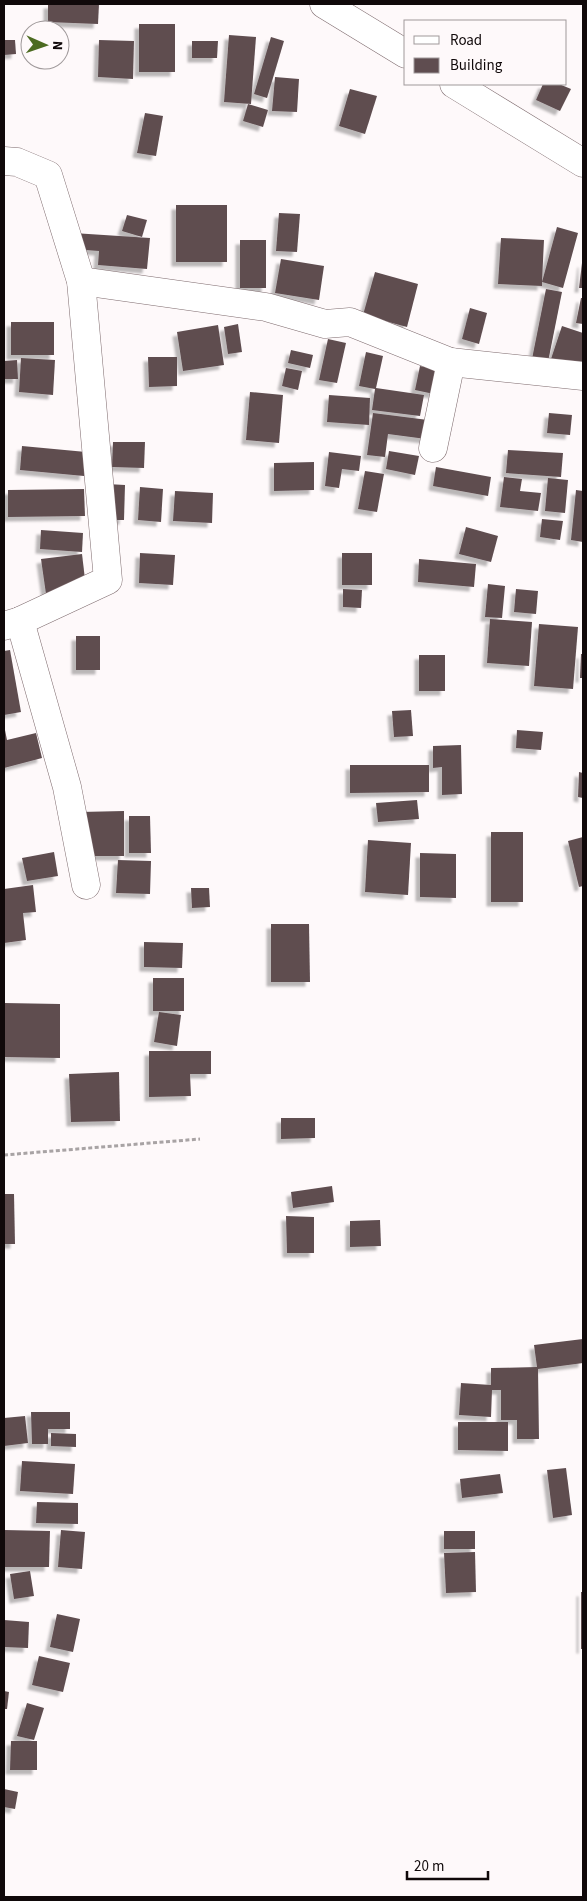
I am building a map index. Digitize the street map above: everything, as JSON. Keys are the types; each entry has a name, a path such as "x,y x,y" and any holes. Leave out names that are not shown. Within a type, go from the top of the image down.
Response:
{"street":[{"path":"324,4 404,53"},
{"path":"456,85 583,163"},
{"path":"4,161 17,162 48,175 81,281 108,580 12,623 67,787 86,885"},
{"path":"81,281 266,307 326,324 350,322 451,362 583,376"},
{"path":"433,448 451,362"}],"path":[{"path":"4,1155 200,1139"}],"building":[{"path":"48,4 99,4 98,24 70,23 70,20 48,20"},
{"path":"139,24 175,24 175,72 139,72"},
{"path":"229,35 256,37 251,104 224,102"},
{"path":"271,37 284,41 267,98 254,94"},
{"path":"4,40 15,40 16,54 4,55"},
{"path":"99,40 134,41 133,79 98,77"},
{"path":"192,41 218,41 217,58 192,58"},
{"path":"275,77 299,79 297,112 272,111"},
{"path":"543,85 561,85 571,89 560,111 536,100"},
{"path":"350,89 377,96 365,134 339,126"},
{"path":"248,104 268,110 263,127 243,121"},
{"path":"145,113 163,116 156,156 137,153"},
{"path":"176,205 227,205 227,262 176,262"},
{"path":"279,213 300,214 297,252 276,251"},
{"path":"127,215 147,220 142,237 122,231"},
{"path":"557,227 578,233 563,288 542,282"},
{"path":"73,233 150,238 147,269 98,265 99,251 72,249"},
{"path":"501,238 544,240 542,286 498,284"},
{"path":"240,240 266,240 266,288 240,288"},
{"path":"281,259 324,266 319,300 275,293"},
{"path":"582,263 583,288 579,288"},
{"path":"375,272 418,284 407,327 363,315"},
{"path":"546,289 562,292 548,362 532,359"},
{"path":"581,298 583,298 583,324 576,323"},
{"path":"470,308 487,313 479,344 462,339"},
{"path":"11,322 54,322 54,355 11,355"},
{"path":"238,324 242,352 228,354 224,327"},
{"path":"218,325 224,365 183,371 177,332"},
{"path":"562,326 583,333 583,361 580,369 551,359"},
{"path":"328,339 346,343 337,383 319,380"},
{"path":"291,350 313,355 310,368 288,363"},
{"path":"366,352 383,356 376,388 424,395 420,416 372,410 375,389 359,386"},
{"path":"148,357 177,357 177,386 149,387"},
{"path":"21,358 55,360 53,395 19,392"},
{"path":"17,360 18,379 4,379 4,361"},
{"path":"420,366 440,370 434,394 415,390"},
{"path":"286,368 302,371 298,390 282,386"},
{"path":"250,392 283,395 279,443 246,440"},
{"path":"329,395 370,398 369,425 327,422"},
{"path":"373,413 428,420 426,439 388,434 385,457 367,455"},
{"path":"549,413 572,415 570,435 547,433"},
{"path":"113,442 145,442 144,468 112,467"},
{"path":"22,446 86,452 84,476 20,470"},
{"path":"508,450 563,453 561,477 506,473"},
{"path":"389,451 419,456 415,475 386,469"},
{"path":"329,452 361,456 359,471 342,469 339,488 325,486"},
{"path":"314,462 314,490 274,491 274,463"},
{"path":"436,467 491,477 488,496 433,486"},
{"path":"365,471 384,474 377,512 358,509"},
{"path":"504,477 522,479 520,491 541,493 538,511 500,507"},
{"path":"548,478 568,480 565,513 545,511"},
{"path":"107,484 125,485 124,520 106,520"},
{"path":"140,487 163,489 161,522 138,520"},
{"path":"84,489 85,516 8,517 8,490"},
{"path":"576,490 583,491 583,542 571,540"},
{"path":"175,491 213,493 212,523 173,521"},
{"path":"542,519 563,521 560,540 540,537"},
{"path":"466,527 498,536 491,562 459,554"},
{"path":"41,530 83,533 82,552 40,549"},
{"path":"140,553 175,555 173,585 139,583"},
{"path":"342,553 372,553 372,585 342,585"},
{"path":"82,554 87,596 47,601 41,559"},
{"path":"419,559 476,564 474,587 418,582"},
{"path":"488,584 505,586 502,618 485,617"},
{"path":"343,589 362,590 361,608 343,607"},
{"path":"516,589 538,591 536,614 514,612"},
{"path":"490,619 532,622 529,666 487,663"},
{"path":"539,624 578,627 573,689 534,686"},
{"path":"76,636 100,636 100,670 76,670"},
{"path":"10,650 21,712 4,715 4,651"},
{"path":"581,654 583,654 583,678 580,678"},
{"path":"419,655 445,655 445,691 419,691"},
{"path":"411,710 413,736 394,737 392,711"},
{"path":"4,725 7,740 36,733 42,758 4,768"},
{"path":"517,730 543,732 541,750 516,748"},
{"path":"461,745 462,794 442,795 442,767 433,768 433,746"},
{"path":"350,765 429,765 429,792 350,793"},
{"path":"579,772 583,773 583,798 578,797"},
{"path":"417,800 419,819 378,822 376,803"},
{"path":"124,811 124,856 80,856 80,812"},
{"path":"129,816 150,816 151,853 129,853"},
{"path":"491,832 523,832 523,902 491,902"},
{"path":"583,837 583,886 579,887 568,841"},
{"path":"368,840 411,843 408,895 365,892"},
{"path":"54,852 58,876 27,881 22,858"},
{"path":"420,853 456,854 456,898 420,897"},
{"path":"118,860 151,861 150,894 116,893"},
{"path":"33,885 36,912 23,913 26,940 4,943 4,889"},
{"path":"191,888 209,888 210,907 192,908"},
{"path":"271,924 309,924 310,982 271,982"},
{"path":"144,942 183,943 182,968 144,967"},
{"path":"153,978 184,978 184,1011 153,1011"},
{"path":"4,1003 60,1004 60,1058 4,1057"},
{"path":"159,1012 181,1015 177,1046 154,1042"},
{"path":"149,1051 211,1051 211,1074 190,1074 191,1096 149,1097"},
{"path":"119,1072 120,1121 71,1122 69,1074"},
{"path":"281,1118 315,1118 315,1138 281,1139"},
{"path":"332,1186 334,1202 293,1208 291,1192"},
{"path":"4,1194 14,1194 15,1244 4,1244"},
{"path":"286,1216 314,1217 314,1253 287,1253"},
{"path":"380,1220 381,1246 350,1247 350,1221"},
{"path":"583,1339 583,1363 538,1369 539,1439 517,1439 517,1420 501,1420 501,1390 492,1390 491,1417 459,1415 461,1383 491,1385 491,1368 537,1367 534,1345"},
{"path":"31,1412 70,1412 70,1429 48,1429 48,1444 32,1444"},
{"path":"25,1416 28,1443 4,1446 4,1418"},
{"path":"458,1422 508,1422 508,1451 458,1450"},
{"path":"51,1433 76,1434 76,1447 51,1446"},
{"path":"22,1461 75,1464 73,1494 20,1491"},
{"path":"566,1468 572,1515 553,1518 547,1470"},
{"path":"500,1474 503,1493 462,1498 460,1479"},
{"path":"37,1502 78,1503 78,1524 36,1523"},
{"path":"4,1530 50,1531 49,1567 4,1567"},
{"path":"61,1530 85,1532 82,1569 58,1567"},
{"path":"444,1531 475,1531 475,1549 444,1549"},
{"path":"475,1552 476,1592 446,1593 444,1553"},
{"path":"30,1571 34,1596 14,1599 10,1574"},
{"path":"581,1592 583,1592 583,1649 581,1649"},
{"path":"57,1614 80,1619 73,1652 50,1647"},
{"path":"4,1620 29,1622 28,1648 4,1647"},
{"path":"39,1656 70,1663 63,1692 32,1685"},
{"path":"4,1691 9,1692 7,1709 4,1709"},
{"path":"27,1703 44,1708 34,1740 17,1736"},
{"path":"11,1741 37,1741 37,1770 10,1770"},
{"path":"4,1789 18,1792 15,1809 4,1807"}]}
